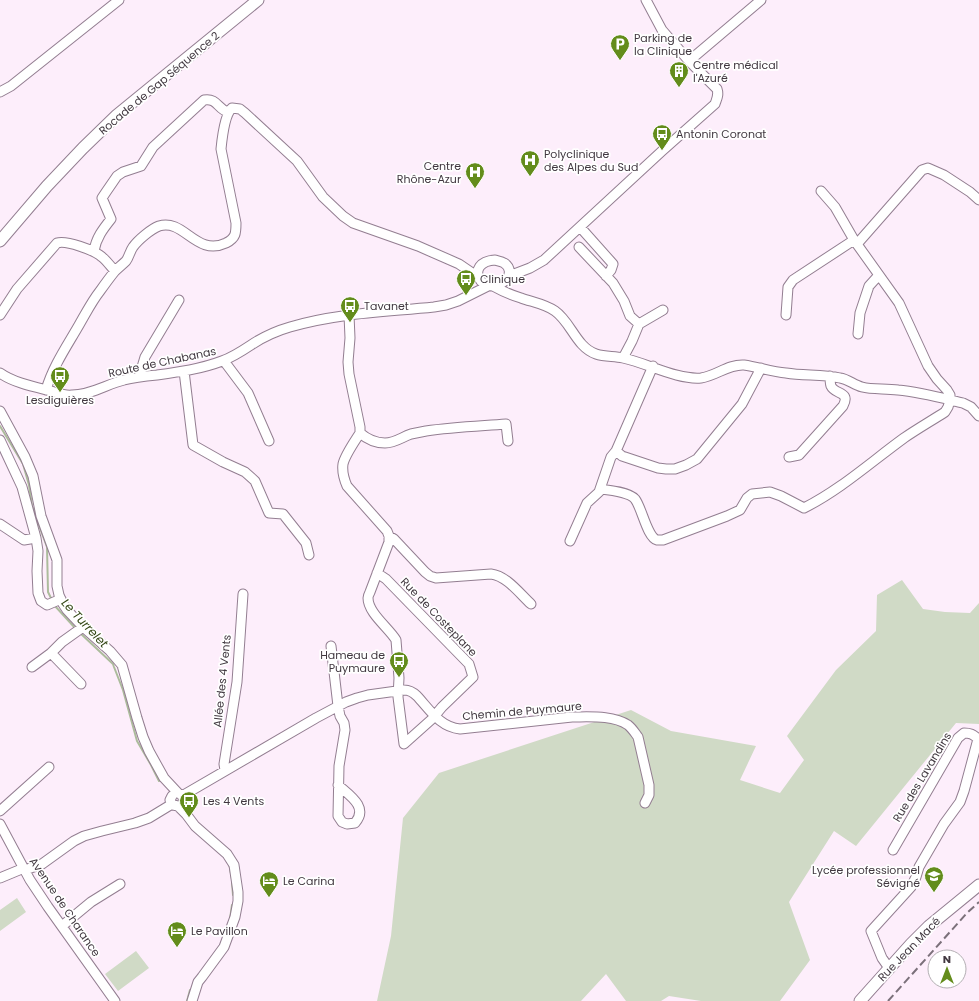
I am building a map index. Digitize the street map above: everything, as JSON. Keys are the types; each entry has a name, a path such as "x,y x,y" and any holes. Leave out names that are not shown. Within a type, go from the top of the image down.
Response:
{"main road":[{"name":"Rocade de Gap Séquence 2","path":"0,241 47,186 117,115 258,0"},
{"name":"Rue Jean Macé","path":"860,1001 929,926 979,885"}],"street":[{"path":"0,92 11,86 119,0"},
{"path":"491,286 499,285 508,278 544,260 713,106 718,97 717,89 688,61 662,30 646,0"},
{"path":"688,61 761,0"},
{"path":"94,251 95,243 111,219 102,198 117,176 123,172 141,166 153,147 204,100 209,99 225,111 240,109 245,113 296,161 323,196 343,216 353,223 418,246 459,264 485,284 502,292 538,303 555,311 562,317 578,340 590,351 602,356 623,358 693,378 702,378 735,365 744,365 788,374 830,376 847,379 861,387 912,391 963,403 971,407 979,416"},
{"path":"46,390 56,366 99,292 115,271 127,260 133,247 144,236 158,226 166,225 176,228 206,246 213,247 221,245 234,238 236,223 222,149 223,136 232,110"},
{"path":"786,315 788,287 793,280 855,242 922,170 928,168 944,175 970,192 979,200"},
{"path":"600,489 627,494 635,499 642,512 649,532 657,540 663,540 740,510 747,498 752,494 770,492 804,508 817,502 905,437 945,412 948,407 950,395 928,366 899,303 855,242 835,207 821,191"},
{"path":"580,227 613,264 612,270 606,276"},
{"path":"0,315 17,289 57,244 61,242 67,242 94,251 103,257 115,271"},
{"path":"579,247 613,283 624,301 630,316 639,324"},
{"path":"459,264 474,265 495,260 506,265 530,268"},
{"path":"478,278 479,268 482,264"},
{"path":"506,265 509,270 509,287 514,295"},
{"path":"858,334 860,312 869,286 879,275"},
{"name":"Route de Chabanas","path":"466,296 478,278"},
{"name":"Route de Chabanas","path":"0,373 24,384 46,390 68,395 85,394 124,380 200,368 235,355 252,344 289,327 349,314 446,305 491,286"},
{"path":"139,377 145,357 179,300"},
{"path":"623,358 639,324 663,310"},
{"path":"349,314 349,374 360,433 343,464 343,472 347,486 387,530 389,536 389,542 368,598 372,611 396,640 399,678 398,697 404,744 435,715"},
{"path":"224,360 248,393 269,441"},
{"path":"570,541 587,503 599,492 611,457 616,451 653,366"},
{"path":"616,451 622,456 658,468 666,469 686,465 697,459 742,404 761,368"},
{"path":"184,371 193,444 223,462 246,472 255,482 269,513 283,514 306,542 308,554"},
{"path":"789,457 798,455 843,406 845,402 844,395 830,386 830,376"},
{"path":"0,411 33,476 41,516 57,560 57,586 59,595 56,601 47,605 41,601 38,593 38,551 36,538 22,487 0,440"},
{"path":"360,433 374,441 387,443 394,442 410,434 425,431 506,424 508,441"},
{"path":"0,524 24,540 36,538"},
{"path":"389,536 394,539 430,576 436,578 497,574 504,578 531,604"},
{"name":"Rue de Costeplane","path":"377,573 386,579 469,664 474,677 435,715"},
{"name":"Allée des 4 Vents","path":"225,770 224,764 237,682 243,594"},
{"path":"56,601 63,604 80,630 110,651 122,665 136,718 149,752 177,800 195,826 222,848 234,865 238,892 235,917 224,947 198,982 192,1001"},
{"path":"32,667 51,653 62,642 80,630"},
{"path":"331,646 338,706 345,730 339,766 338,785"},
{"path":"51,653 81,684"},
{"name":"Chemin de Puymaure","path":"0,878 42,864 74,841 102,831 135,824 149,818 225,770 338,706 357,698 399,690 413,692 441,722 452,728 572,717 606,718 621,722 631,728 638,737 649,785 649,795 645,803"},
{"name":"Rue des Lavandins","path":"889,968 882,958 871,931 912,887 922,861 944,824 960,802 978,739 975,736 970,733 964,733 958,738 893,850"},
{"path":"0,812 49,767"},
{"name":"Avenue de Charance","path":"0,824 30,880 115,1001"},
{"path":"62,926 91,902 120,884"}],"green space":[{"path":"902,580 923,609 970,613 979,603 979,724 956,723 856,846 834,831 789,902 810,960 780,1001 701,1001 669,996 661,1001 626,1001 606,974 581,1001 377,1001 391,936 403,818 439,773 631,710 671,731 756,746 740,780 780,793 804,760 787,736 836,670 876,631 877,595"},
{"path":"17,898 26,912 0,931 0,910"},
{"path":"136,951 149,968 118,991 105,974"}],"waterway":[{"name":"Le Turrelet","path":"0,426 23,464 29,485 32,506 47,547 48,592 52,600"},
{"name":"Le Turrelet","path":"55,606 76,629"},
{"name":"Le Turrelet","path":"79,632 113,664 123,690 137,741 159,781"},
{"name":"Le Turrelet","path":"229,863 232,879"},
{"name":"Le Turrelet","path":"232,883 233,895"},
{"name":"Le Turrelet","path":"230,919 232,905"},
{"name":"Le Turrelet","path":"187,1001 190,990"}],"railway":[{"path":"888,1001 967,913 979,902"}],"place":[{"name":"Parking de la Clinique","path":"620,61"},
{"name":"Centre médical l'Azuré","path":"679,88"},
{"name":"Antonin Coronat","path":"662,151"},
{"name":"Polyclinique des Alpes du Sud","path":"530,177"},
{"name":"Centre Rhône-Azur","path":"475,189"},
{"name":"Clinique","path":"466,296"},
{"name":"Tavanet","path":"350,323"},
{"name":"Lesdiguières","path":"60,393"},
{"name":"Hameau de Puymaure","path":"399,678"},
{"name":"Les 4 Vents","path":"189,818"},
{"name":"Lycée professionnel Sévigné","path":"934,893"},
{"name":"Le Carina","path":"269,898"},
{"name":"Le Pavillon","path":"177,948"}]}
